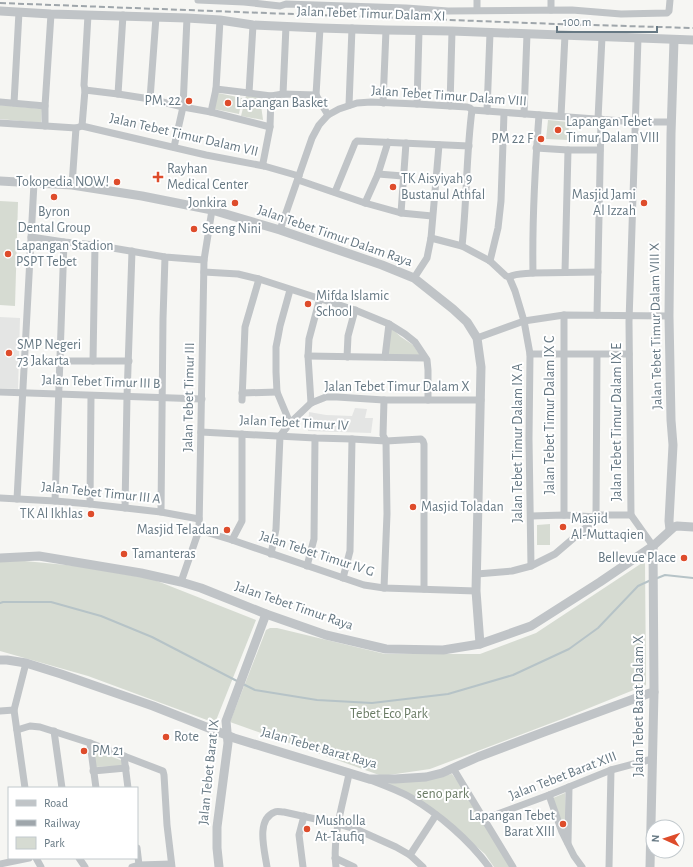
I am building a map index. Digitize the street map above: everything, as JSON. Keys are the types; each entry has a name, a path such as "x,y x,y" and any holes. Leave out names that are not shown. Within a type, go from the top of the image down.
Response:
{"street":[{"path":"198,0 236,1 280,6 286,4 360,3 448,11 572,10 621,14 667,13 669,11 670,0"},
{"path":"406,0 406,8"},
{"path":"477,0 477,10"},
{"path":"551,0 551,10"},
{"name":"Jalan Tebet Timur Dalam XI","path":"0,11 187,18 220,20 252,25 320,28 452,31 693,40"},
{"path":"14,103 19,12"},
{"path":"45,126 51,14"},
{"path":"72,185 85,90 88,15"},
{"path":"118,94 123,15"},
{"path":"150,99 156,17"},
{"path":"174,147 183,107 187,18"},
{"path":"211,112 216,90 220,20"},
{"path":"249,93 252,25"},
{"path":"283,94 286,26"},
{"path":"320,28 316,95 328,115"},
{"path":"349,105 352,28"},
{"path":"383,103 386,30"},
{"path":"417,104 419,30"},
{"path":"450,106 452,31"},
{"path":"486,111 490,33"},
{"path":"524,114 527,34"},
{"path":"561,116 565,35"},
{"path":"597,315 602,37"},
{"name":"Jalan Tebet Timur Dalam IX E","path":"638,38 629,354 631,515 653,546"},
{"name":"Jalan Tebet Timur Dalam VIII X","path":"670,530 669,521 673,445 671,420 669,316 671,122 674,40"},
{"path":"85,90 150,99 211,112 270,127"},
{"path":"216,90 271,96 283,94 316,95"},
{"path":"264,166 263,163 270,127 271,96"},
{"path":"0,102 45,106"},
{"name":"Jalan Tebet Timur Dalam VIII","path":"280,230 312,138 319,125 328,115 349,105 357,103 417,104 468,107 472,110 504,113 636,122 671,122"},
{"path":"462,246 465,222 468,146 472,110"},
{"path":"490,261 498,228 501,201 504,113"},
{"path":"533,273 536,148 539,115"},
{"name":"Jalan Tebet Timur Dalam VII","path":"0,123 63,128 79,127 206,155 264,166 335,192 401,213 432,216"},
{"path":"335,192 356,142 358,141 468,146"},
{"path":"365,202 378,174 388,142"},
{"path":"401,213 406,143"},
{"path":"414,278 427,258 431,238 439,145"},
{"path":"536,148 600,150"},
{"path":"566,272 568,150"},
{"path":"378,174 403,176"},
{"name":"Jalan Tebet Timur Dalam Raya","path":"0,181 72,185 142,196 212,210 280,230 382,264 414,278 467,322 477,338 481,367 476,591 480,644"},
{"path":"17,499 34,183"},
{"name":"Jalan Tebet Timur III","path":"181,582 199,530 204,260 212,210"},
{"path":"31,238 204,260"},
{"path":"431,238 462,246 490,261 509,277 533,273 598,272"},
{"path":"55,501 64,242"},
{"path":"93,361 95,245"},
{"path":"125,508 130,280 132,251"},
{"path":"161,512 165,256"},
{"path":"204,272 238,274 259,279 355,310 389,324 405,334 414,342 425,358 428,370 428,400"},
{"name":"Jalan Tebet Timur Dalam IX A","path":"509,277 524,321 530,354 529,439 532,566"},
{"path":"259,279 245,327 242,397 277,392"},
{"path":"290,290 276,347 277,392 290,423"},
{"path":"311,403 308,356 310,332 320,298"},
{"path":"347,357 348,336 355,310"},
{"path":"477,338 524,321 564,315 669,316"},
{"name":"Jalan Tebet Timur Dalam IX C","path":"564,315 564,516"},
{"path":"385,357 389,324"},
{"path":"530,354 629,354"},
{"path":"477,574 512,571 532,566 555,554 589,525 596,517 597,355"},
{"path":"308,356 425,358"},
{"path":"60,360 129,361"},
{"name":"Jalan Tebet Timur III B","path":"0,392 202,399"},
{"path":"90,504 91,396"},
{"name":"Jalan Tebet Timur Dalam X","path":"280,436 290,423 311,403 326,398 337,397 384,400 481,400"},
{"path":"384,400 383,435 386,441 387,514 384,588"},
{"name":"Jalan Tebet Timur IV","path":"201,432 386,441 418,439 423,441 424,589"},
{"path":"232,540 242,521 242,434"},
{"path":"271,554 276,530 280,436"},
{"path":"307,566 314,539 315,438"},
{"path":"343,578 350,551 352,439"},
{"name":"Jalan Tebet Timur III A","path":"0,498 90,504 161,512 199,519"},
{"path":"531,516 596,517 600,515 631,515"},
{"path":"670,530 676,526 693,527"},
{"name":"Jalan Tebet Timur IV G","path":"199,530 364,585 384,588 476,591"},
{"name":"Jalan Tebet Timur Raya","path":"0,558 39,556 113,568 181,582 201,588 266,614 326,635 386,649 443,650 480,644 530,626 600,582 653,546 670,530"},
{"name":"Jalan Tebet Barat Dalam X","path":"650,867 654,692 653,546"},
{"name":"Jalan Tebet Barat IX","path":"219,867 217,827 228,743 226,721 266,614"},
{"name":"Jalan Tebet Barat Raya","path":"0,660 26,662 153,706 228,736 369,779 426,777 442,773 478,757 654,692"},
{"path":"26,662 14,710 26,787"},
{"path":"0,711 14,710"},
{"path":"17,730 30,726 40,727 90,743 163,771 172,866 136,866"},
{"path":"54,731 62,787"},
{"path":"90,743 96,787"},
{"path":"124,756 128,787"},
{"name":"Jalan Tebet Barat XIII","path":"484,820 611,770 652,759"},
{"path":"93,772 126,768"},
{"path":"453,768 513,867"},
{"path":"609,867 611,770"},
{"path":"336,867 334,858 335,843 349,774"},
{"path":"369,779 409,797 436,814 458,833 489,867"},
{"path":"568,845 569,787"},
{"path":"549,795 568,845 582,867"},
{"path":"267,867 263,825 268,815 276,812 292,813 358,830 396,847 410,855 423,867"},
{"path":"410,855 436,814"},
{"path":"302,867 299,835 304,816"},
{"path":"0,856 2,865 25,859"},
{"path":"334,858 354,867"}],"shaded area":[{"name":"SMP Negeri 73 Jakarta","path":"0,317 20,318 18,389 0,388"},
{"path":"355,408 367,409 365,418 373,418 371,433 308,431 309,412 326,415 352,416"}],"green space":[{"name":"Lapangan Basket","path":"218,93 242,98 239,114 214,109"},
{"path":"246,96 260,97 263,120 241,116"},
{"path":"0,105 42,109 41,123 0,119"},
{"name":"Lapangan Tebet Timur Dalam VIII","path":"548,120 569,122 568,140 546,139"},
{"name":"Lapangan Stadion PSPT Tebet","path":"0,201 18,202 15,306 0,305"},
{"path":"391,328 413,345 421,355 387,355"},
{"path":"550,524 550,545 537,545 537,525"},
{"path":"14,560 77,566 152,579 256,620 215,723 88,676 0,651 0,562"},
{"name":"Tebet Eco Park","path":"645,561 646,685 562,719 430,769 382,776 230,722 266,630 270,628 277,628 385,654 480,654 536,633"},
{"path":"91,749 123,761 124,766 94,767"},
{"name":"seno park","path":"452,774 464,790 513,867 494,867 485,854 437,812 385,784"},
{"name":"Lapangan Tebet Barat XIII","path":"565,793 566,837 553,798"}],"waterway":[{"path":"655,579 665,575 693,578"},
{"path":"243,684 255,690 317,700 372,703 448,694 513,675 569,649 598,628 638,586 651,580"},
{"path":"0,603 51,602 101,616 152,637 237,681"}],"railway":[{"path":"0,3 693,28"}],"place":[{"name":"PM. 22","path":"189,101"},
{"name":"Lapangan Basket","path":"228,103"},
{"name":"Lapangan Tebet Timur Dalam VIII","path":"558,130"},
{"name":"PM 22 F","path":"541,139"},
{"name":"Rayhan Medical Center","path":"158,177"},
{"name":"Tokopedia NOW!","path":"117,182"},
{"name":"TK Aisyiyah 9 Bustanul Athfal","path":"393,187"},
{"name":"Byron Dental Group","path":"54,197"},
{"name":"Jonkira","path":"235,203"},
{"name":"Masjid Jami Al Izzah","path":"644,203"},
{"name":"Seeng Nini","path":"194,229"},
{"name":"Lapangan Stadion PSPT Tebet","path":"8,254"},
{"name":"Mifda Islamic School","path":"308,304"},
{"name":"SMP Negeri 73 Jakarta","path":"9,353"},
{"name":"Masjid Toladan","path":"413,507"},
{"name":"TK Al Ikhlas","path":"91,514"},
{"name":"Masjid Al-Muttaqien","path":"563,527"},
{"name":"Masjid Teladan","path":"227,530"},
{"name":"Tamanteras","path":"124,554"},
{"name":"Bellevue Place","path":"684,558"},
{"name":"Rote","path":"166,737"},
{"name":"PM 21","path":"84,751"},
{"name":"Lapangan Tebet Barat XIII","path":"563,824"},
{"name":"Musholla At-Taufiq","path":"307,829"}]}
